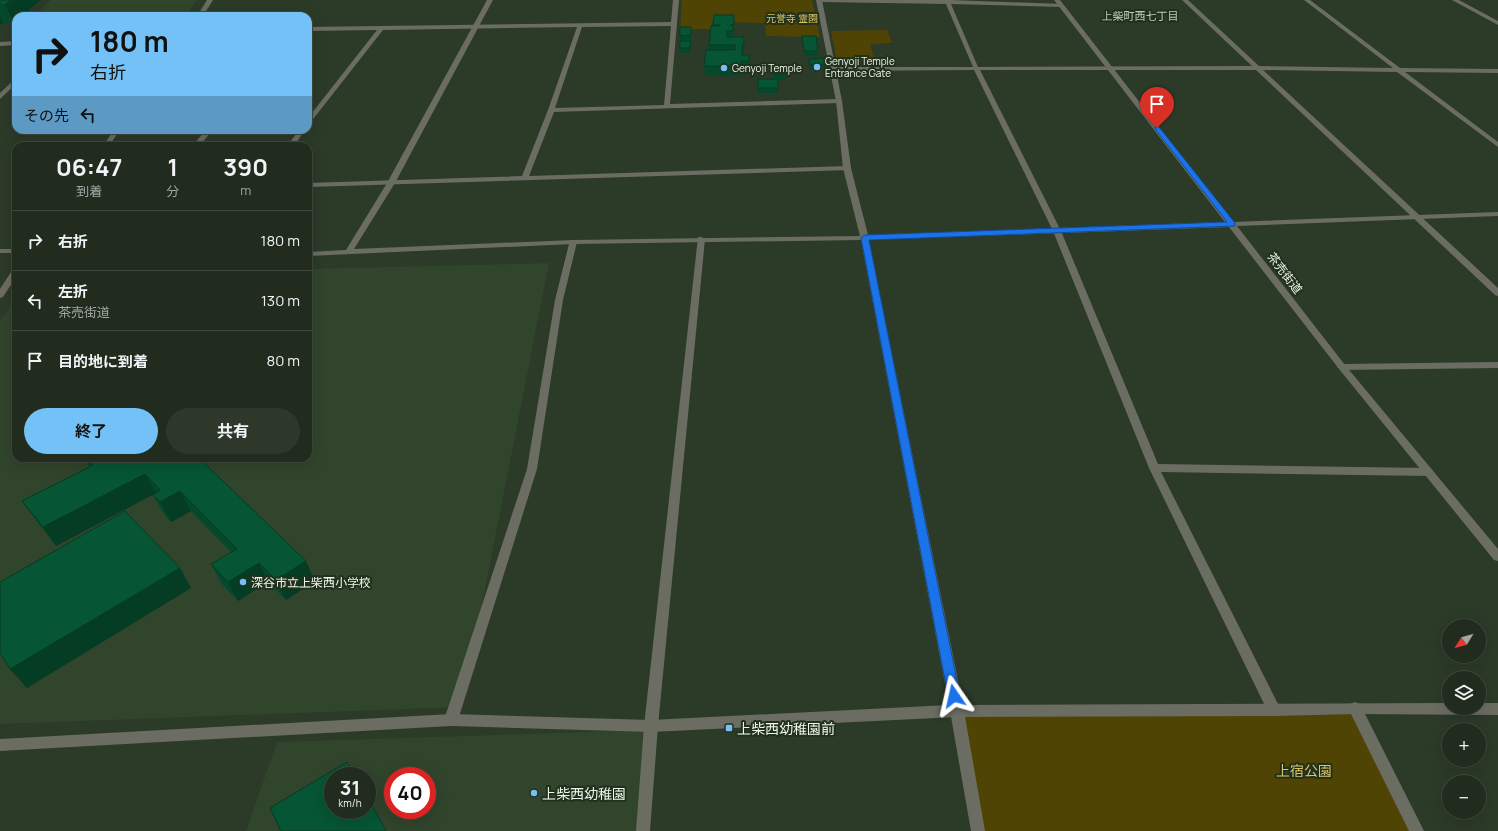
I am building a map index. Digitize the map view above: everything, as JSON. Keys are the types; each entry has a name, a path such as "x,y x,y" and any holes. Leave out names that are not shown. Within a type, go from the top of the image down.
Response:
{"street":[{"path":"202,12 210,0"},
{"path":"348,253 391,183 490,0"},
{"path":"667,106 676,0"},
{"path":"978,831 957,712 865,238 847,168 839,101 831,69 820,0 1059,3"},
{"path":"1185,0 1498,293"},
{"path":"1306,0 1498,145"},
{"path":"1455,0 1498,23"},
{"path":"947,1 976,68 1057,231 1154,468 1274,710"},
{"name":"茶売街道","path":"1059,3 1342,367 1498,557"},
{"path":"312,29 674,24"},
{"path":"525,178 551,110 580,25"},
{"path":"312,117 382,27"},
{"path":"0,44 12,43"},
{"path":"831,69 1257,68 1498,71"},
{"path":"0,97 12,84"},
{"path":"551,110 839,101"},
{"path":"199,142 206,134"},
{"path":"312,184 391,183 847,168"},
{"path":"312,254 573,242 865,238 1498,214"},
{"path":"643,831 651,726 701,240"},
{"path":"451,720 532,469 560,300 573,242"},
{"path":"0,251 12,251"},
{"path":"0,278 12,275"},
{"path":"0,295 12,277"},
{"path":"1342,367 1498,366"},
{"path":"1154,468 1428,472"},
{"path":"0,745 451,720 651,726 957,712 1355,708 1498,709"},
{"path":"1355,708 1417,831"}],"shaded area":[{"path":"51,0 197,0 188,12 38,12"},
{"name":"深谷市立上柴西小学校","path":"549,263 462,707 0,724 0,321 12,304 12,462 312,462 312,269"},
{"name":"上柴西幼稚園","path":"647,730 639,831 246,831 277,742"}],"green space":[{"name":"元誉寺 霊園","path":"682,0 812,0 820,37 766,36 765,23 712,22 712,29 680,29"},
{"name":"元誉寺 霊園","path":"887,30 892,43 870,44 875,62 837,62 831,31"},
{"name":"上宿公園","path":"1355,708 1417,831 978,831 957,711"}],"building":[{"path":"0,0 11,0 5,5 0,5"},
{"path":"714,15 734,15 734,25 730,25 733,26 733,31 727,31 727,37 744,37 742,55 749,55 749,61 741,61 742,66 704,66 706,50 735,50 735,45 709,45 711,26 720,26 713,25"},
{"path":"680,27 691,27 691,35 680,36"},
{"path":"802,36 816,36 818,51 804,51"},
{"path":"680,41 691,41 690,48 680,48"},
{"path":"825,58 826,64 810,65 809,59"},
{"path":"774,70 786,70 786,74 774,74"},
{"path":"758,79 778,79 778,88 758,88"},
{"path":"90,462 203,462 306,561 276,580 259,563 228,582 211,564 237,549 180,491 160,502 153,495 160,490 145,474 43,527 22,501 93,465"},
{"path":"125,511 180,568 10,669 0,653 0,582"},
{"path":"347,762 350,767 339,767"},
{"path":"324,776 324,819 376,819 376,813 386,831 281,831 270,808"}],"place":[{"name":"Genyoji Temple Entrance Gate","path":"817,67"},
{"name":"Genyoji Temple","path":"724,68"},
{"name":"深谷市立上柴西小学校","path":"243,582"},
{"name":"上柴西幼稚園前","path":"729,728"},
{"name":"上柴西幼稚園","path":"534,793"}],"district":[{"name":"上柴町西七丁目","path":"1140,15"}],"route":[{"path":"954,696 865,238 1232,224 1157,128"}]}
